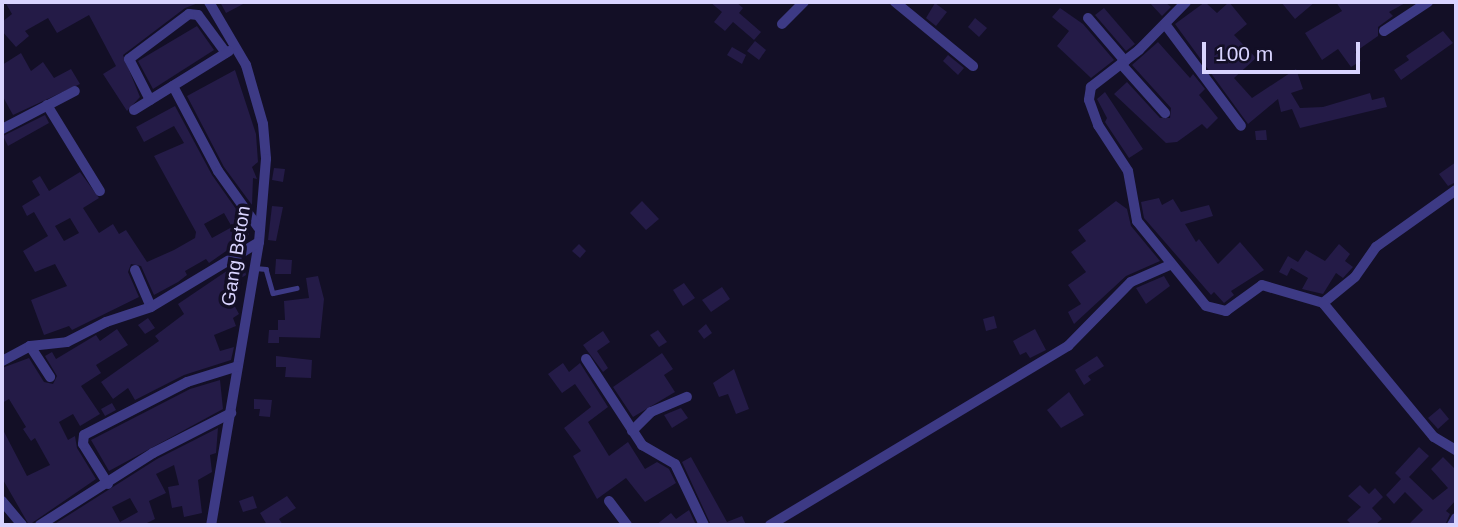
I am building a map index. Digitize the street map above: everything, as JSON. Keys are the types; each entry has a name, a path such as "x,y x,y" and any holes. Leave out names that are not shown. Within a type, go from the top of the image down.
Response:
{"street":[{"name":"Gang Beton","path":"209,2 236,47 253,85 265,142 265,191 258,226 256,268 211,525"},
{"path":"782,24 804,2"},
{"path":"895,2 973,66"},
{"path":"1186,2 1123,63 1091,87 1088,100 1102,132 1128,170 1136,221 1206,306 1222,312 1262,285 1323,303 1434,438 1456,450"},
{"path":"1384,31 1428,2"},
{"path":"150,100 129,59 189,14 198,15 226,53"},
{"path":"1088,18 1165,113"},
{"path":"1165,24 1241,127"},
{"path":"134,110 236,47"},
{"path":"173,86 218,171 258,226"},
{"path":"2,129 75,92"},
{"path":"47,105 100,191"},
{"path":"1323,303 1355,277 1376,247 1456,190"},
{"path":"2,362 30,346 67,342 106,322 151,307 259,242"},
{"path":"771,525 1068,346 1131,282 1170,265"},
{"path":"135,270 151,307"},
{"path":"30,346 50,377"},
{"path":"586,359 632,431 648,450 675,464 704,525"},
{"path":"107,484 83,444 85,435 187,382 238,366"},
{"path":"632,431 657,408 687,397"},
{"path":"40,525 153,453 231,413"},
{"path":"2,501 22,525"},
{"path":"609,501 627,525"},
{"path":"1452,525 1456,519"}],"lane":[{"path":"256,268 266,269 273,293 296,288"}],"building":[{"path":"5,2 201,2 185,8 123,55 140,97 127,111 103,74 116,66 89,15 57,33 48,18 25,31 29,36 16,47 2,31 2,22 12,14"},
{"path":"220,2 247,2 226,13"},
{"path":"710,2 736,2 743,8 739,13 761,32 754,40 733,22 725,31 714,22 722,12"},
{"path":"1149,2 1165,2 1171,7 1162,16"},
{"path":"1205,2 1217,13 1229,2 1247,24 1234,35 1256,58 1234,78 1252,98 1296,69 1303,89 1291,93 1300,108 1323,107 1370,93 1372,100 1384,97 1387,107 1300,128 1292,109 1281,112 1278,99 1248,124 1175,24"},
{"path":"1281,2 1315,2 1295,19"},
{"path":"1336,2 1407,2 1389,12 1393,16 1378,27 1378,36 1355,52 1361,61 1351,67 1338,49 1322,60 1305,33 1342,11"},
{"path":"935,3 947,12 936,26 926,18"},
{"path":"1060,8 1083,24 1114,60 1091,78 1057,46 1069,31 1052,17"},
{"path":"1104,8 1135,44 1126,51 1095,15"},
{"path":"975,18 987,28 979,37 968,27"},
{"path":"197,26 214,50 153,89 138,61"},
{"path":"1443,31 1453,43 1401,80 1394,70 1409,60 1406,56"},
{"path":"755,41 766,50 759,60 747,51"},
{"path":"1158,42 1190,78 1193,74 1205,89 1199,95 1218,118 1207,129 1202,124 1177,142 1166,143 1114,94 1127,82 1160,118 1170,118 1171,108 1132,65"},
{"path":"732,47 746,55 742,64 727,55"},
{"path":"21,53 31,71 43,62 54,78 71,69 80,84 13,115 2,95 2,65"},
{"path":"948,55 964,68 958,75 943,61"},
{"path":"235,70 256,134 258,162 252,167 257,179 253,178 252,205 224,167 187,96"},
{"path":"1105,92 1143,149 1129,158 1105,122 1107,118 1097,99"},
{"path":"175,106 212,175 248,226 249,235 209,263 206,259 185,271 187,275 178,282 154,295 141,266 131,264 128,272 139,297 72,330 69,326 44,335 31,300 67,286 55,264 35,272 23,251 48,236 34,212 27,216 22,206 40,195 32,181 40,176 49,191 80,172 99,198 83,208 99,233 113,224 119,234 126,230 147,262 195,238 196,232 154,156 184,143 174,126 144,142 136,127","holes":["224,213 232,227 212,238 204,224","70,218 79,233 64,241 55,226"]},
{"path":"45,115 49,123 8,146 3,136"},
{"path":"1266,130 1267,140 1256,140 1255,131"},
{"path":"1456,162 1456,182 1448,186 1439,174"},
{"path":"274,168 285,169 283,182 272,180"},
{"path":"1159,198 1162,205 1173,199 1181,212 1209,205 1213,216 1185,224 1196,242 1199,239 1218,264 1240,242 1264,270 1231,291 1234,295 1224,303 1214,292 1211,295 1144,218 1141,202"},
{"path":"642,201 659,219 646,230 630,213"},
{"path":"1116,201 1127,209 1131,226 1160,261 1126,276 1074,324 1068,312 1081,304 1068,285 1086,272 1071,252 1086,241 1078,230"},
{"path":"272,206 283,207 276,241 268,240"},
{"path":"579,244 586,251 580,258 572,251"},
{"path":"1339,244 1350,254 1345,261 1353,267 1343,278 1336,273 1323,294 1302,289 1308,278 1291,268 1287,276 1279,272 1288,256 1298,262 1306,250 1325,261"},
{"path":"276,259 292,260 291,274 275,274"},
{"path":"243,260 246,275 225,288 239,314 233,318 236,326 214,335 220,351 234,347 231,360 184,375 135,400 128,388 113,399 101,382 159,341 155,336 184,314 178,304"},
{"path":"318,276 324,299 320,338 279,337 279,343 268,343 269,330 278,330 278,320 285,320 284,301 309,298 306,278"},
{"path":"1164,276 1170,286 1146,304 1136,288"},
{"path":"684,283 695,298 683,306 673,290"},
{"path":"722,287 730,299 711,312 702,300"},
{"path":"994,316 997,328 986,331 983,319"},
{"path":"148,318 155,328 145,334 138,325"},
{"path":"706,324 712,333 704,339 698,331"},
{"path":"117,329 128,345 96,365 101,373 81,386 100,414 80,426 73,414 59,422 68,440 75,436 77,448 96,479 29,525 2,478 2,428 27,476 50,465 35,438 31,441 23,429 26,427 9,399 2,403 2,368 29,358 44,382 53,384 57,376 45,356 52,352 56,359 96,335 100,341"},
{"path":"1035,329 1046,350 1030,358 1026,352 1020,355 1013,341"},
{"path":"658,330 667,342 659,347 650,335"},
{"path":"603,331 610,342 597,351 608,368 603,372 583,345"},
{"path":"662,353 673,369 664,375 675,392 633,417 613,387"},
{"path":"276,356 312,360 311,378 285,377 286,367 276,367"},
{"path":"1097,356 1104,366 1088,376 1091,380 1084,385 1075,370"},
{"path":"563,363 569,372 580,363 608,407 588,422 609,456 628,442 645,469 657,462 669,469 676,483 645,502 626,478 597,499 573,456 581,451 564,428 591,407 575,384 562,393 548,374"},
{"path":"734,369 749,409 736,414 728,394 719,397 713,383"},
{"path":"220,380 223,409 109,471 91,440 190,389"},
{"path":"1069,392 1084,415 1061,428 1047,410"},
{"path":"254,399 272,400 270,417 259,416 260,409 254,409"},
{"path":"112,403 116,410 105,416 101,409"},
{"path":"681,408 688,418 672,428 664,415"},
{"path":"1440,408 1449,419 1438,429 1428,418"},
{"path":"218,428 216,453 210,455 212,472 198,480 202,513 184,517 182,506 172,508 168,487 179,485 174,465 156,474 166,493 149,501 155,519 143,525 53,525 157,459","holes":["130,498 138,512 120,522 112,507"]},
{"path":"1419,447 1429,456 1409,477 1433,500 1448,488 1431,469 1443,457 1456,470 1456,500 1446,511 1450,514 1445,525 1408,525 1423,510 1405,492 1394,504 1386,495 1401,479 1395,473"},
{"path":"691,457 727,522 742,516 746,525 711,525 682,462"},
{"path":"1360,485 1369,494 1375,488 1383,497 1372,508 1382,519 1375,525 1352,525 1347,520 1361,507 1348,496"},
{"path":"253,496 257,508 243,512 239,501"},
{"path":"287,496 296,508 279,519 283,525 267,525 260,513"},
{"path":"689,510 696,525 656,525 671,513 676,519"}]}
